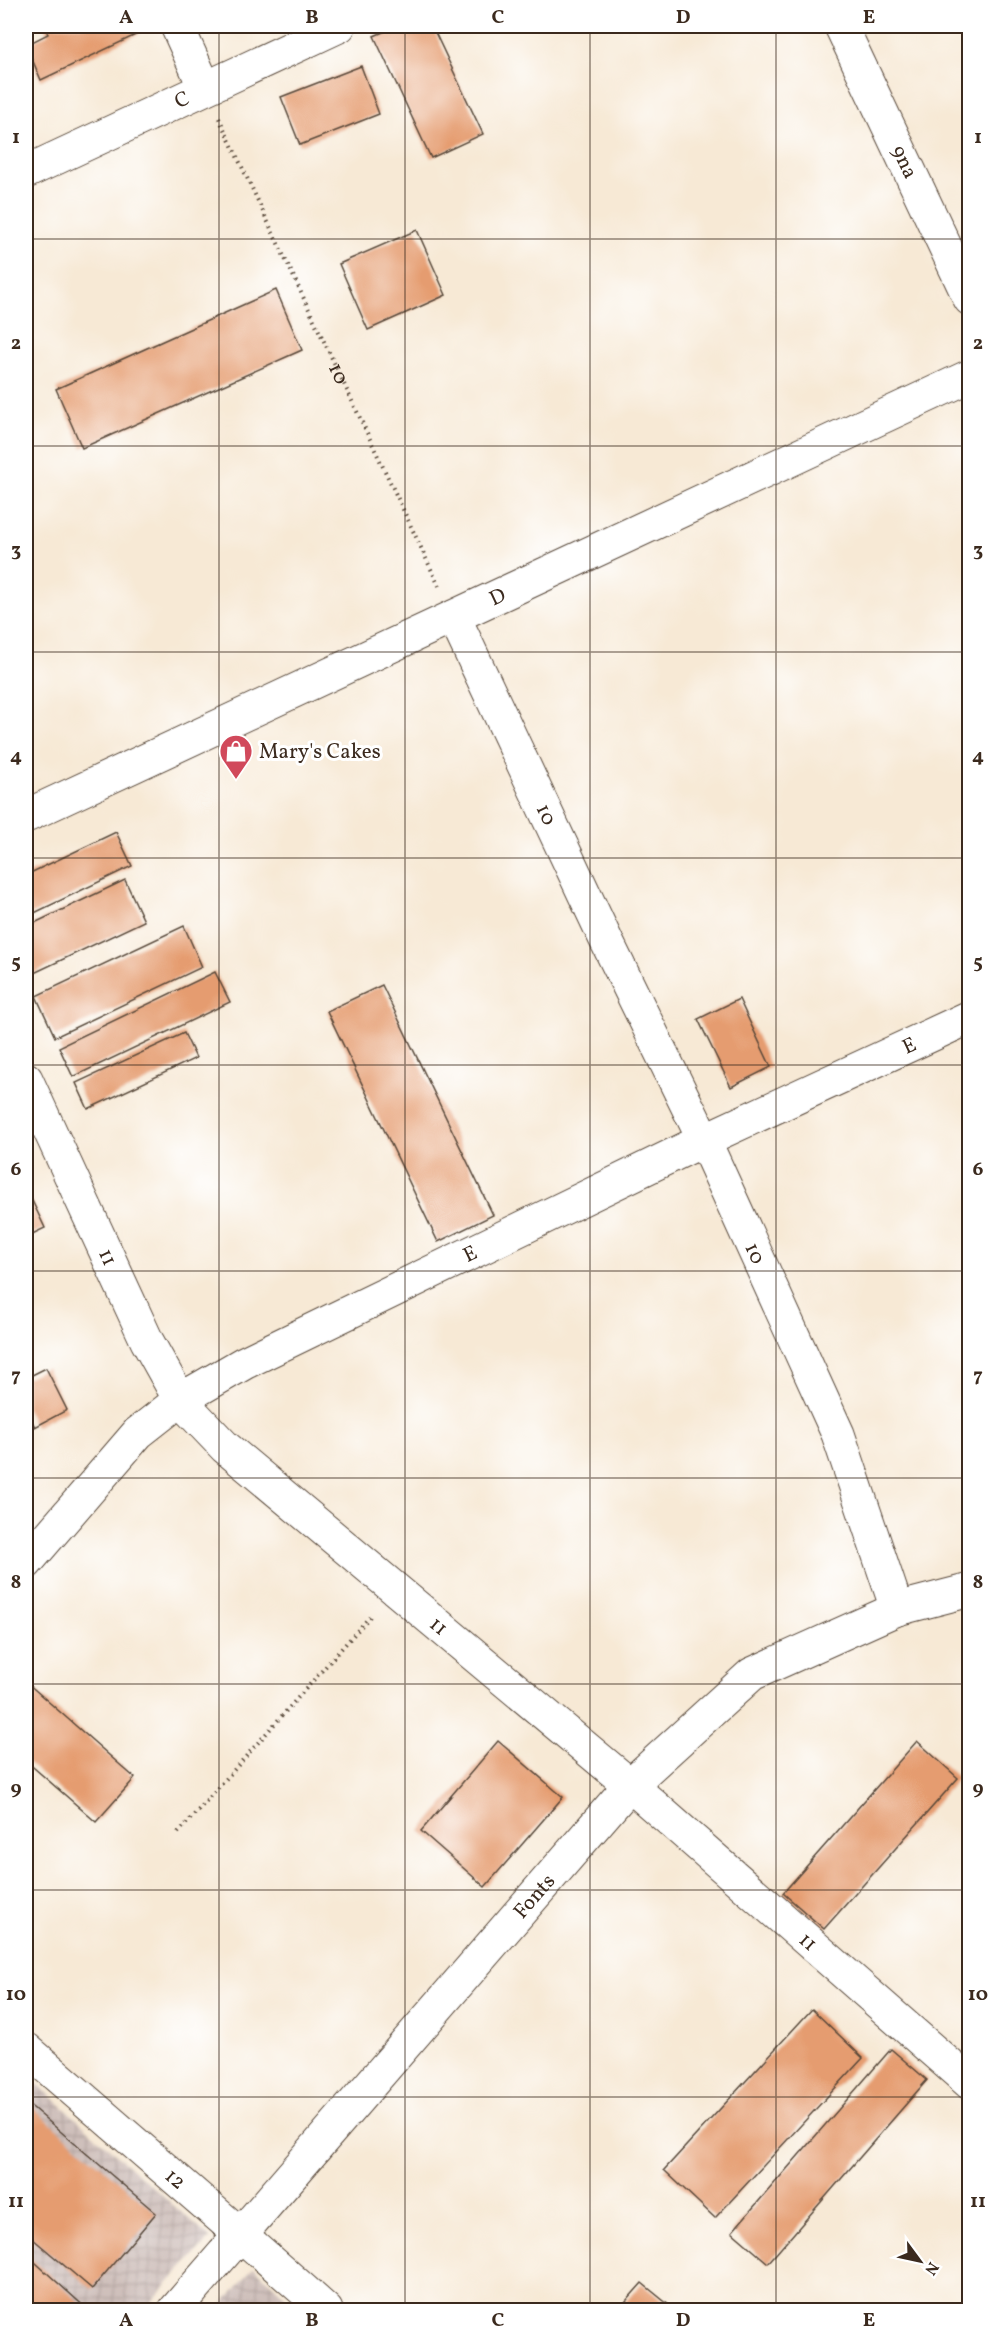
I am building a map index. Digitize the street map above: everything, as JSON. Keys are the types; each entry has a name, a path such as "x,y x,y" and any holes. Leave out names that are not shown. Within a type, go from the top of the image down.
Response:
{"street":[{"path":"177,26 205,88"},
{"name":"C","path":"26,172 339,26"},
{"name":"9na","path":"841,26 969,299"},
{"name":"D","path":"26,816 969,376"},
{"name":"10","path":"454,617 601,929 704,1140 838,1434 897,1609"},
{"name":"E","path":"26,1563 138,1433 180,1400 244,1363 704,1140 969,1017"},
{"name":"11","path":"26,1079 147,1341 180,1400 225,1447 630,1785 969,2083"},
{"name":"Fonts","path":"175,2310 630,1785 752,1674 897,1609 969,1590"},
{"name":"12","path":"26,2049 326,2310"}],"path":[{"name":"10","path":"205,88 454,617"},
{"path":"178,1833 395,1588"}],"shaded area":[{"path":"26,2074 210,2238 144,2310 26,2310"},
{"path":"254,2267 300,2310 218,2310"}],"building":[{"path":"44,26 137,26 140,33 41,80 26,45 48,34"},
{"path":"397,26 432,26 483,134 431,158 374,36"},
{"path":"361,66 379,114 300,145 281,97"},
{"path":"417,230 446,295 368,330 339,264"},
{"path":"276,290 302,350 82,448 56,389"},
{"path":"116,832 132,866 26,917 26,875"},
{"path":"125,880 144,921 32,974 26,961 26,927"},
{"path":"184,926 202,967 55,1037 36,996"},
{"path":"215,972 230,1002 73,1077 59,1047"},
{"path":"382,985 493,1215 438,1242 327,1011"},
{"path":"739,999 771,1067 731,1087 698,1019"},
{"path":"184,1033 196,1058 88,1109 76,1083"},
{"path":"26,1188 45,1228 26,1237"},
{"path":"46,1368 67,1410 35,1427 26,1409 26,1378"},
{"path":"26,1682 135,1778 96,1822 26,1761"},
{"path":"498,1741 563,1797 485,1887 421,1831"},
{"path":"917,1741 958,1778 824,1929 783,1893"},
{"path":"812,2009 863,2058 715,2218 664,2170"},
{"path":"891,2049 927,2080 768,2263 732,2232"},
{"path":"26,2102 156,2213 92,2289 26,2233"},
{"path":"26,2254 88,2310 26,2310"},
{"path":"642,2283 675,2310 618,2310"}],"place":[{"name":"Mary's Cakes","path":"236,780"}]}
